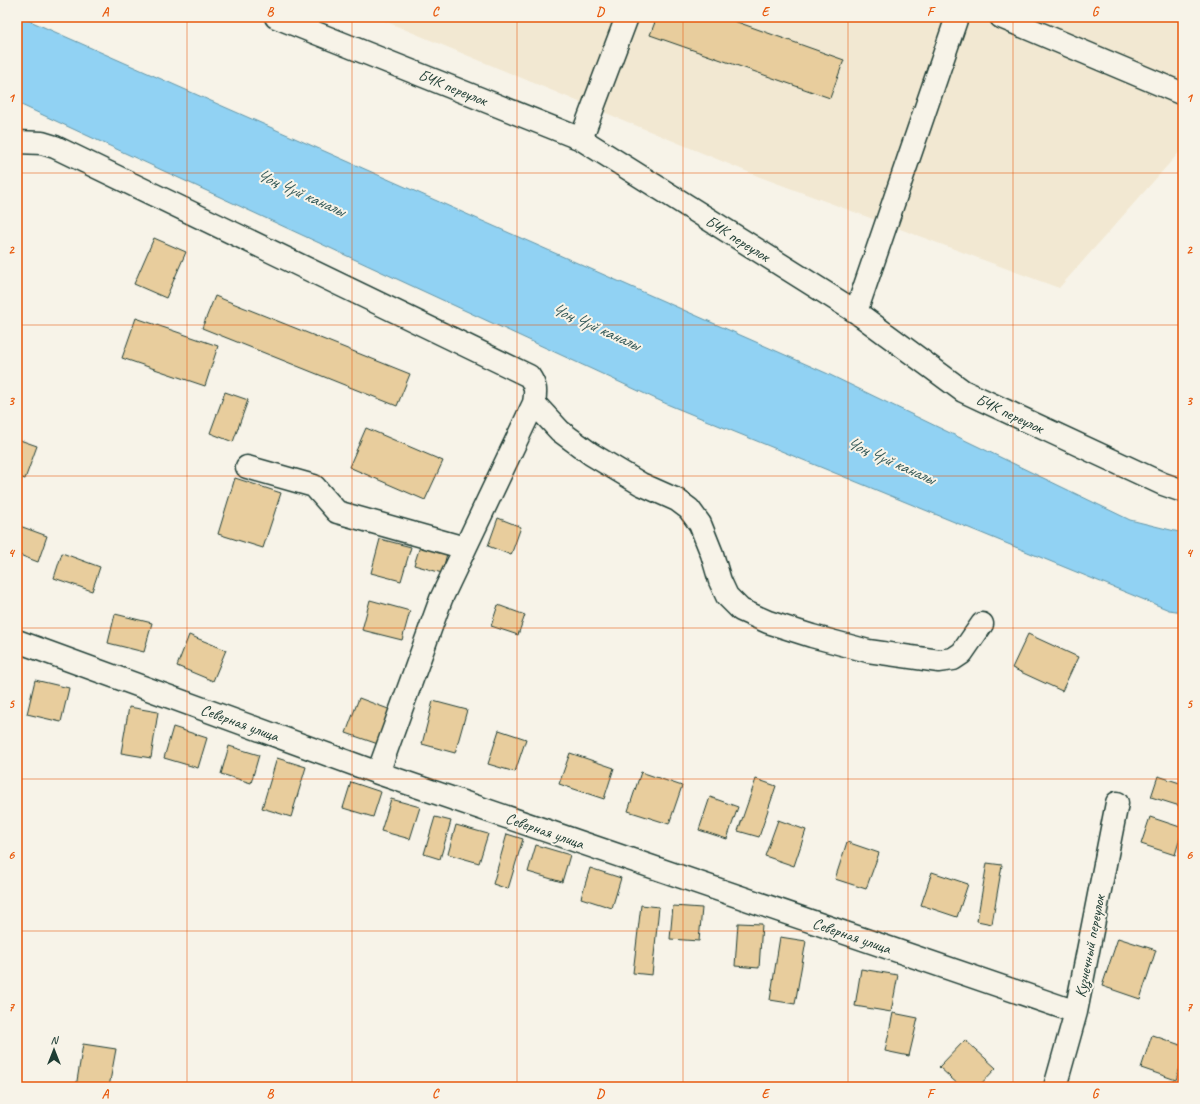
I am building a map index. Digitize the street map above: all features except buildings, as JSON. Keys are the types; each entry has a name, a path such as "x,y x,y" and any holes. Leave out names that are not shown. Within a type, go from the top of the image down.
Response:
{"street":[{"name":"БЧК переулок","path":"276,17 581,139 856,312 963,391 1163,484 1183,491"},
{"path":"581,139 627,17"},
{"path":"856,312 957,17"},
{"path":"1001,17 1183,94"},
{"path":"17,142 42,143 55,147 529,376 534,382 536,391 534,403 441,599 378,773"},
{"path":"534,403 560,431 591,454 641,484 677,500 689,509 700,524 712,554 720,581 727,596 741,610 768,622 868,651 939,661 953,659 962,653 982,624"},
{"path":"247,467 314,486 337,512 465,548"},
{"name":"Северная улица","path":"17,641 378,773 1076,1012"},
{"name":"Кузнечный переулок","path":"1055,1087 1076,1012 1117,803"}],"shaded area":[{"path":"375,17 1183,17 1183,148 1059,288 760,177"}],"water":[{"name":"Чоң Чүй каналы","path":"17,17 21,17 826,373 1130,520 1183,533 1183,612 1169,610 669,405 17,103"}]}
